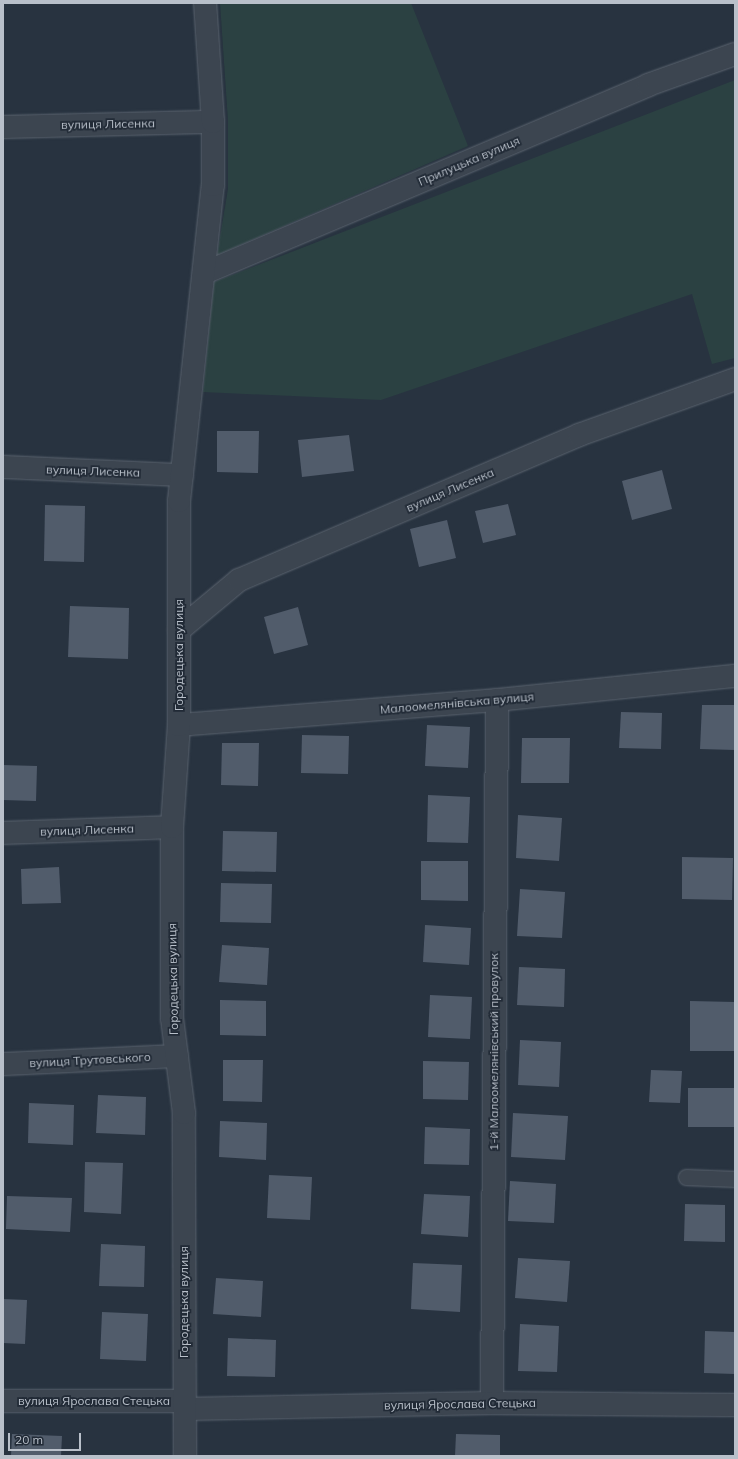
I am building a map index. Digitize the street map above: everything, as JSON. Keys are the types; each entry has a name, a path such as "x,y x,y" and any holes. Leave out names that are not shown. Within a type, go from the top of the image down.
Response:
{"street":[{"name":"Городецька вулиця","path":"184,1456 184,1113 172,1018 172,827 179,725 179,501 213,186 213,122 205,3"},
{"name":"Прилуцька вулиця","path":"204,273 648,85 735,54"},
{"name":"вулиця Лисенка","path":"3,126 213,122"},
{"name":"вулиця Лисенка","path":"179,630 239,580 579,435 735,379"},
{"name":"вулиця Лисенка","path":"3,467 182,475"},
{"name":"Малоомелянівська вулиця","path":"179,725 497,700 735,676"},
{"name":"1-й Малоомелянівський провулок","path":"492,1403 497,700"},
{"name":"вулиця Лисенка","path":"3,833 172,827"},
{"name":"вулиця Трутовського","path":"3,1064 177,1056"},
{"name":"вулиця Ярослава Стецька","path":"3,1401 185,1405 492,1403 735,1405"}],"lane":[{"path":"686,1177 735,1179"}],"green space":[{"path":"220,3 411,3 468,146 217,255 228,189 228,121"},
{"path":"735,80 735,358 712,364 692,294 381,400 203,392 214,282"}],"building":[{"path":"217,431 259,431 258,473 217,472"},
{"path":"349,435 354,471 302,477 298,440"},
{"path":"662,470 672,509 632,520 622,481"},
{"path":"508,504 516,535 483,543 475,511"},
{"path":"45,505 85,506 84,562 44,561"},
{"path":"447,520 456,558 419,567 410,529"},
{"path":"70,606 129,608 128,659 68,657"},
{"path":"298,607 308,645 274,654 264,617"},
{"path":"702,705 735,705 735,750 700,749"},
{"path":"621,712 662,713 661,749 619,748"},
{"path":"427,725 470,727 468,768 425,766"},
{"path":"302,735 349,736 348,774 301,773"},
{"path":"522,738 570,738 569,783 521,783"},
{"path":"222,743 259,743 258,786 221,785"},
{"path":"3,765 37,766 36,801 3,800"},
{"path":"428,795 470,797 468,843 427,842"},
{"path":"518,815 562,818 559,861 516,858"},
{"path":"223,831 277,832 276,872 222,871"},
{"path":"682,857 733,858 732,900 682,899"},
{"path":"421,861 468,861 468,901 421,900"},
{"path":"59,867 61,903 22,904 21,869"},
{"path":"221,883 272,884 271,923 220,922"},
{"path":"520,889 565,892 562,938 517,936"},
{"path":"425,925 471,928 469,965 423,962"},
{"path":"222,945 269,948 267,985 219,982"},
{"path":"519,967 565,969 564,1007 517,1005"},
{"path":"430,995 472,997 470,1039 428,1037"},
{"path":"220,1000 266,1001 266,1036 220,1035"},
{"path":"690,1001 735,1002 735,1051 690,1051"},
{"path":"520,1040 561,1042 559,1087 518,1085"},
{"path":"223,1060 263,1060 262,1102 223,1101"},
{"path":"423,1061 469,1062 468,1100 423,1099"},
{"path":"651,1070 682,1071 680,1103 649,1102"},
{"path":"688,1088 735,1088 735,1127 688,1127"},
{"path":"98,1095 146,1097 145,1135 96,1133"},
{"path":"29,1103 74,1105 73,1145 28,1143"},
{"path":"513,1113 568,1116 565,1160 511,1157"},
{"path":"220,1121 267,1123 266,1160 219,1157"},
{"path":"425,1127 470,1129 469,1165 424,1164"},
{"path":"85,1162 123,1163 121,1214 84,1212"},
{"path":"269,1175 312,1177 310,1220 267,1218"},
{"path":"510,1181 556,1184 554,1223 508,1221"},
{"path":"424,1194 470,1196 468,1237 421,1234"},
{"path":"7,1196 72,1198 70,1232 6,1229"},
{"path":"685,1204 725,1205 725,1242 684,1241"},
{"path":"101,1244 145,1246 144,1287 99,1286"},
{"path":"518,1258 570,1261 567,1302 515,1298"},
{"path":"413,1263 462,1265 460,1312 411,1309"},
{"path":"216,1278 263,1281 261,1317 213,1314"},
{"path":"3,1299 27,1300 25,1344 3,1343"},
{"path":"102,1312 148,1314 146,1361 100,1359"},
{"path":"520,1324 559,1326 557,1372 518,1371"},
{"path":"705,1331 735,1332 735,1374 704,1373"},
{"path":"228,1338 276,1340 275,1377 227,1376"},
{"path":"12,1434 62,1436 61,1456 11,1456"},
{"path":"456,1434 500,1435 500,1456 455,1456"}]}
